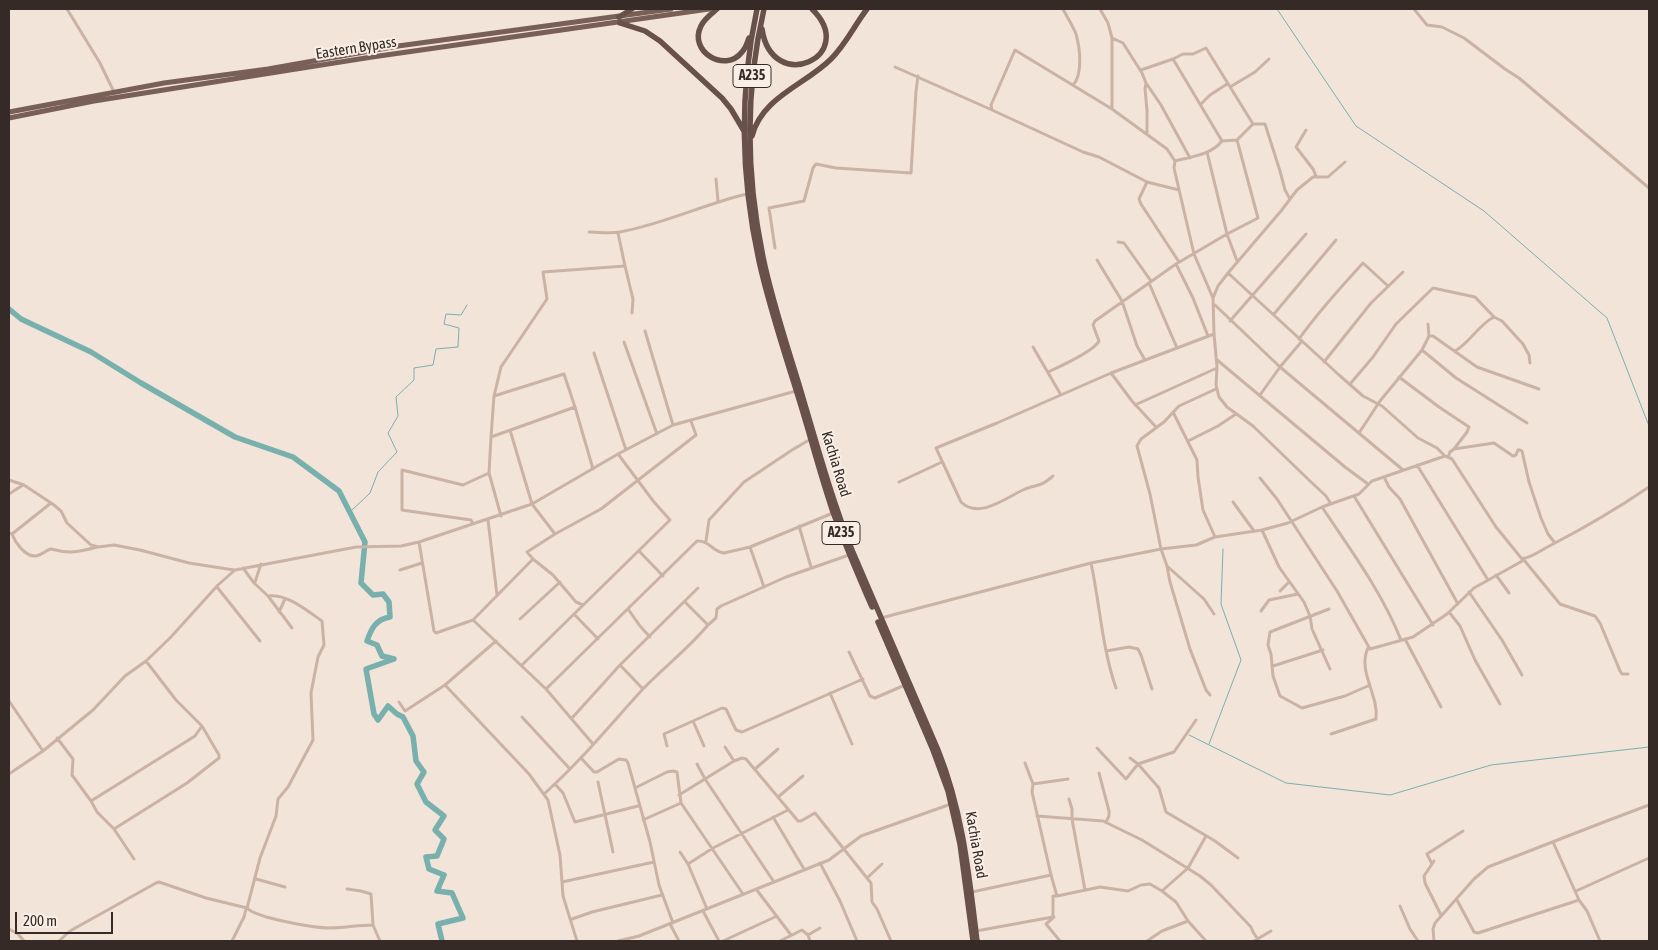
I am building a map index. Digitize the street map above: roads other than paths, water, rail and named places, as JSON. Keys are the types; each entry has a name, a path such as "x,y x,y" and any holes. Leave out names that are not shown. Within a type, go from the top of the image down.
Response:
{"highway":[{"path":"632,9 620,20 645,31 660,41 718,93 731,109 744,132"},
{"path":"717,9 702,24 698,34 699,44 706,55 712,59 723,61 734,59 742,52 752,31"},
{"name":"A235","path":"752,31 757,9"},
{"name":"Kachia Road","path":"764,9 752,75 748,147 748,194 763,275 840,519 949,779 962,828 971,892 973,941"},
{"path":"761,23 765,41 776,57 788,64 808,64 818,57 826,40 824,26 812,9"},
{"path":"748,147 754,129 764,110 828,62 848,38 867,9"},
{"name":"Kachia Road","path":"752,31 745,86 744,132 748,147 755,213 763,257 796,391 834,513 849,554 939,764 952,804 977,941"}],"main road":[{"name":"Eastern Bypass","path":"9,118 94,101 620,20 671,9"},
{"name":"Eastern Bypass","path":"9,112 164,82 268,69 398,46 708,9"}],"street":[{"path":"67,9 100,63 114,92"},
{"path":"1064,9 1076,35 1078,48 1078,80 1073,85"},
{"path":"1100,9 1108,23 1112,38 1112,109"},
{"path":"1414,9 1427,25 1442,27 1464,38 1519,78 1649,188"},
{"path":"1112,38 1123,43 1141,70 1146,83 1161,105 1190,158"},
{"path":"1141,70 1183,54 1192,54 1206,48 1253,124"},
{"path":"992,110 991,105 1015,50 1112,109 1167,149 1175,161 1174,168 1194,254 1213,298 1217,367 1216,390 1219,397 1227,407 1253,426 1310,480 1326,496 1331,504"},
{"path":"1173,59 1222,141"},
{"path":"1201,104 1210,95 1255,72 1269,59"},
{"path":"895,67 1083,152 1099,157 1147,182 1179,190"},
{"path":"775,248 769,208 804,201 813,168 816,164 836,168 911,173 918,76"},
{"path":"1146,83 1147,134"},
{"path":"1175,161 1207,152 1217,147 1222,141 1237,140 1253,124 1265,124 1285,190 1290,199"},
{"path":"1306,130 1296,147 1314,169 1316,176"},
{"path":"1048,372 1077,358 1083,352 1096,346 1099,341 1092,325 1122,301 1178,263 1258,218 1237,140"},
{"path":"1207,152 1227,234 1237,261"},
{"path":"1316,176 1328,177 1345,162"},
{"path":"1213,298 1218,286 1237,261 1281,212 1297,190 1316,176"},
{"path":"716,179 718,201"},
{"path":"1147,182 1139,199 1140,204 1178,263 1208,336"},
{"path":"589,232 618,233 718,201 748,194"},
{"path":"654,217 656,222"},
{"path":"618,233 634,299 632,313"},
{"path":"1230,322 1306,234"},
{"path":"1274,314 1336,240"},
{"path":"1118,242 1124,243 1150,282 1177,348"},
{"path":"1097,260 1122,301 1137,346 1145,360"},
{"path":"1260,395 1334,294 1363,264 1388,286"},
{"path":"500,516 489,473 494,396 501,368 547,299 543,272 625,266"},
{"path":"1324,362 1371,303 1403,272"},
{"path":"1228,273 1363,396 1378,404 1418,438 1452,459 1496,527 1560,604 1595,616 1600,623 1620,672 1628,674"},
{"path":"1350,384 1373,357 1400,320 1421,302 1433,288 1475,297 1523,344 1529,355 1530,363"},
{"path":"1214,305 1230,322 1280,366 1403,470"},
{"path":"1455,351 1461,348 1480,328 1494,317"},
{"path":"1359,433 1378,404 1422,350 1429,336 1428,324"},
{"path":"645,331 673,425"},
{"path":"1053,476 1045,483 1034,488 1027,488 991,506 972,508 960,502 936,448 1111,373 1214,334"},
{"path":"1429,336 1434,336 1477,367 1539,389"},
{"path":"624,342 657,434"},
{"path":"1033,347 1061,395"},
{"path":"1422,350 1456,378 1527,423"},
{"path":"594,353 626,450"},
{"path":"1216,359 1368,484"},
{"path":"1135,405 1217,367"},
{"path":"1111,373 1135,405 1156,427"},
{"path":"494,396 564,374 594,469"},
{"path":"881,618 1091,563 1161,549 1196,545 1214,537 1262,530 1291,522 1322,507 1354,496 1362,492 1368,484 1384,477 1446,456 1454,449 1467,432 1469,426 1439,407 1399,377"},
{"path":"1210,695 1206,690 1190,649 1170,582 1137,446 1141,439 1179,406 1216,390"},
{"path":"51,503 10,533 18,546 27,553 35,556 52,549 61,553 80,552 114,545 189,563 235,570 364,546 401,546 420,542 532,504 618,454 673,425 796,391"},
{"path":"491,436 575,407"},
{"path":"1173,412 1197,460 1204,510 1214,537"},
{"path":"1188,441 1218,426 1236,414"},
{"path":"583,605 576,602 560,582 527,552 600,509 696,435 691,421"},
{"path":"510,430 532,504 555,534"},
{"path":"706,542 709,520 748,478 811,439"},
{"path":"1454,449 1490,442 1497,444 1512,456 1516,455 1518,450 1522,451 1529,482 1544,528 1555,543"},
{"path":"522,665 670,520 618,454"},
{"path":"899,482 942,462"},
{"path":"1417,466 1488,580"},
{"path":"473,524 471,520 402,510 402,470 463,485 489,473"},
{"path":"1384,477 1389,487 1400,500 1458,604"},
{"path":"1260,478 1277,499 1337,591 1368,648 1364,662 1375,702 1376,719 1331,734"},
{"path":"9,480 24,485 51,503 61,512 67,524 85,541 98,547"},
{"path":"9,494 24,485"},
{"path":"1368,648 1372,649 1412,637 1433,625 1469,592 1524,559 1606,515 1649,487"},
{"path":"1354,496 1433,625"},
{"path":"1233,502 1254,531"},
{"path":"1322,507 1364,569 1441,707"},
{"path":"546,689 697,541 706,542 722,553 750,547 834,513"},
{"path":"488,520 497,596"},
{"path":"800,526 811,567"},
{"path":"1262,530 1279,567 1304,602 1310,616 1312,629 1330,668"},
{"path":"420,542 422,563 434,631 436,633 473,620 533,559"},
{"path":"750,547 764,587"},
{"path":"639,551 663,576"},
{"path":"544,794 581,758 643,689 716,618 718,608 811,567 849,554"},
{"path":"400,570 422,563"},
{"path":"1091,563 1106,651 1116,688"},
{"path":"254,583 261,564"},
{"path":"1167,566 1204,599 1214,614"},
{"path":"243,568 254,583 268,596 292,628"},
{"path":"9,774 43,750 93,710 125,676 146,661 216,587 235,570"},
{"path":"1496,575 1509,593"},
{"path":"520,619 560,582"},
{"path":"1280,591 1289,582"},
{"path":"216,587 260,640"},
{"path":"572,718 620,664 650,637 698,588"},
{"path":"1469,592 1502,640 1522,675"},
{"path":"1261,611 1269,600 1298,594"},
{"path":"232,941 247,909 260,858 276,816 278,799 288,787 313,740 311,693 318,657 324,645 322,621 297,603 274,595 268,596"},
{"path":"279,613 285,599"},
{"path":"576,602 576,612 598,639"},
{"path":"685,602 708,626"},
{"path":"628,609 650,637"},
{"path":"1330,609 1270,632 1268,646 1273,666 1272,676 1280,696 1302,708 1345,696 1370,685"},
{"path":"1449,612 1460,626 1475,660 1500,704"},
{"path":"473,620 546,689 593,744"},
{"path":"399,702 405,711 445,685 496,641"},
{"path":"1106,651 1129,647 1138,649 1142,655 1152,689"},
{"path":"1273,666 1323,650"},
{"path":"849,652 870,696 875,698 905,685"},
{"path":"114,829 217,762 219,755 202,726 176,700 146,661"},
{"path":"620,664 643,689"},
{"path":"667,746 664,734 724,707 736,730 742,732 862,679"},
{"path":"445,685 524,769 544,794 550,806 564,896 577,941"},
{"path":"830,693 852,744"},
{"path":"9,701 43,750"},
{"path":"522,717 570,769"},
{"path":"1096,748 1126,780 1138,764 1174,752 1196,720"},
{"path":"693,721 704,746"},
{"path":"91,801 195,736 202,726"},
{"path":"57,738 73,759 72,775 97,812 114,829 134,859"},
{"path":"725,747 734,761"},
{"path":"756,769 778,749"},
{"path":"581,758 597,772 619,759 626,760 650,842 662,895 679,941"},
{"path":"679,795 734,761 744,758 756,769 798,820 801,821 815,813 844,848 873,887 872,902 891,941"},
{"path":"1130,758 1138,764 1158,788 1166,812 1230,851 1238,858"},
{"path":"1025,763 1033,784 1032,792 1037,816 1057,896"},
{"path":"697,764 705,780 774,882"},
{"path":"635,788 667,772 675,771 678,773 681,803 743,894"},
{"path":"1099,774 1109,811 1106,822"},
{"path":"778,797 803,776"},
{"path":"1033,784 1068,779"},
{"path":"598,782 613,852"},
{"path":"555,784 563,794 575,822 638,806"},
{"path":"1069,799 1085,890"},
{"path":"643,820 681,803"},
{"path":"618,941 639,936 829,860 861,836 952,804"},
{"path":"1434,941 1433,929 1442,915 1474,879 1488,867 1649,805"},
{"path":"688,864 713,848 788,810"},
{"path":"1037,816 1106,822 1142,840 1188,868 1211,885 1251,927 1252,932 1259,940"},
{"path":"773,817 804,869"},
{"path":"1442,915 1425,883 1424,876 1433,862 1427,854 1463,831"},
{"path":"1162,891 1188,868 1206,836"},
{"path":"1553,842 1579,900 1587,910 1600,941"},
{"path":"680,852 688,864 719,941"},
{"path":"1576,891 1649,858"},
{"path":"562,882 654,862"},
{"path":"820,863 840,901 857,941"},
{"path":"868,878 882,864"},
{"path":"971,892 1051,875"},
{"path":"256,879 285,887"},
{"path":"59,941 70,932 156,883 284,921 328,928 373,925"},
{"path":"1060,941 1046,924 1053,917 1053,896 1100,887 1128,891 1141,884 1150,884 1162,891 1178,905 1188,921 1206,941"},
{"path":"347,889 362,890 371,894 373,925 380,941"},
{"path":"756,889 791,935"},
{"path":"572,919 586,916 592,912 662,895"},
{"path":"1457,900 1474,932 1478,933 1579,900"},
{"path":"1400,906 1410,929 1418,941"},
{"path":"723,941 777,916"},
{"path":"976,931 1053,917"},
{"path":"1147,941 1162,931 1188,921"},
{"path":"808,935 820,928"},
{"path":"9,929 18,934 24,941"},
{"path":"780,941 802,930 808,935 810,941"},
{"path":"1254,941 1259,940 1271,931"},
{"path":"639,936 642,941"}],"waterway":[{"path":"1277,9 1356,126 1484,211 1607,318 1649,426"},
{"path":"350,512 370,493 378,472 397,452 388,433 398,416 396,397 414,380 414,368 433,365 436,349 458,347 459,328 444,324 446,314 461,315 467,305"},
{"path":"9,309 21,319 91,352 235,437 293,457 339,491 365,542 361,583 373,595 383,594 389,602 390,617 381,620 375,625 367,641 377,645 382,656 394,659 366,669 374,714 378,720 388,706 403,717 413,736 416,761 424,772 417,784 426,802 444,816 435,830 444,839 437,856 426,857 429,869 444,875 437,891 452,893 463,918 438,924 442,941"},
{"path":"1209,744 1241,660 1221,604 1223,549"},
{"path":"1189,735 1286,783 1390,795 1491,765 1649,747"}]}
